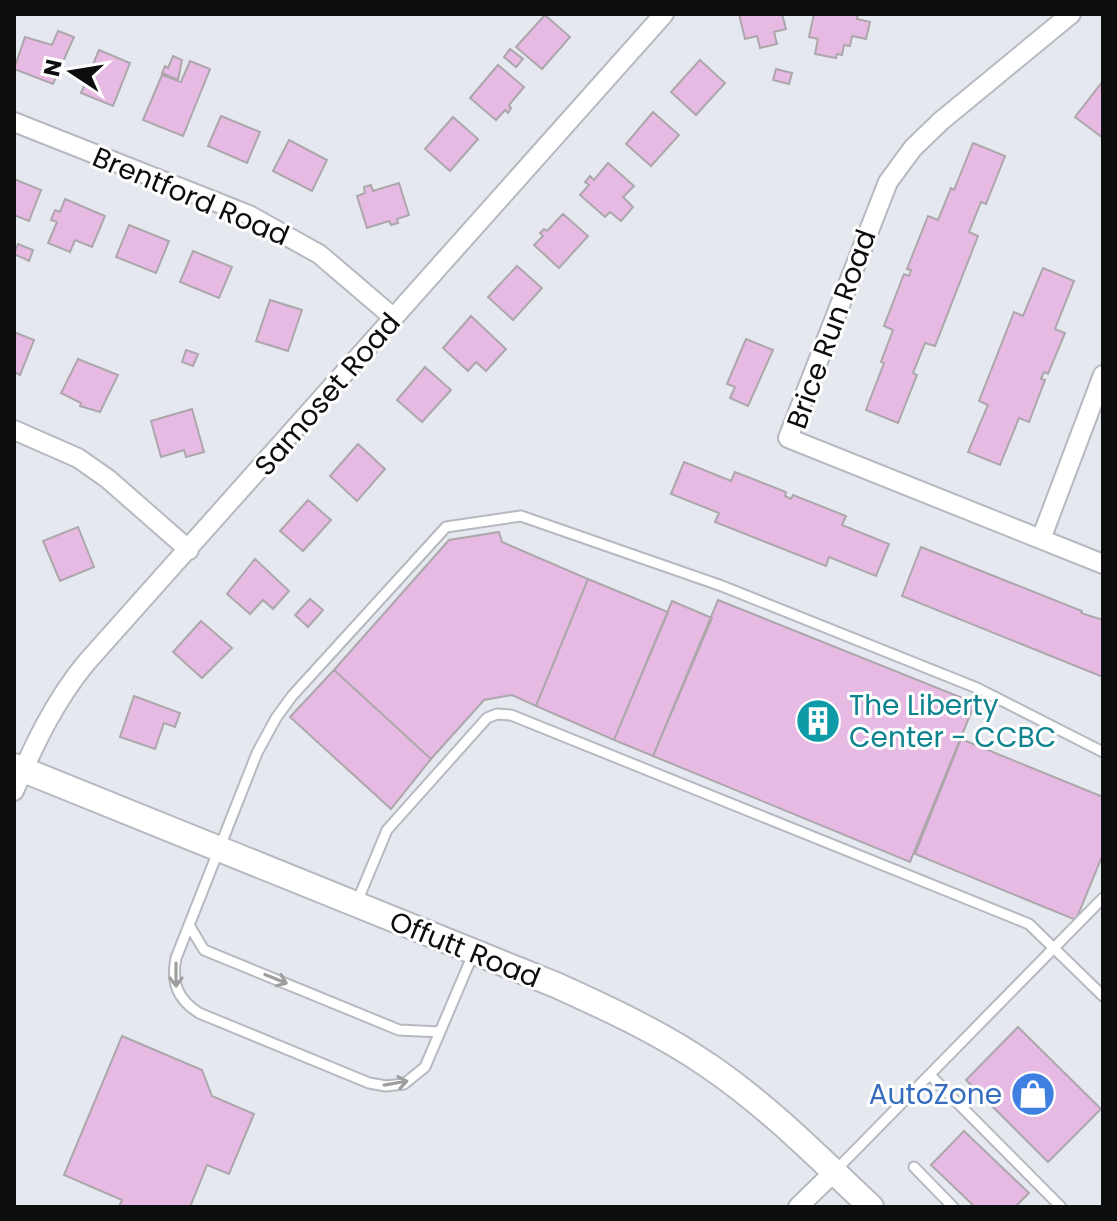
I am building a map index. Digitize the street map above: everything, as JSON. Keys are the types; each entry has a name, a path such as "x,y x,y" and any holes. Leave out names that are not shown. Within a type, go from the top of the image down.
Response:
{"street":[{"name":"Samoset Road","path":"17,776 66,689 664,14"},
{"name":"Brice Run Road","path":"1071,14 941,121 913,148 888,182 788,438 1103,564"},
{"name":"Brentford Road","path":"14,122 249,215 319,254 394,318"},
{"path":"1041,539 1099,398 1103,375"},
{"path":"14,430 78,458 108,479 189,550"},
{"name":"Offutt Road","path":"17,776 220,850 606,1007 678,1045 741,1090 871,1207"},
{"path":"798,1207 834,1172"}],"lane":[{"path":"474,952 425,1067 404,1084 386,1086 369,1083 199,1013 191,1008 175,987 173,973 189,925 267,733 302,685 446,527 521,516 722,586 977,688 1103,752"},
{"path":"356,905 387,830 487,718 497,714 511,715 1029,924 1103,996"},
{"path":"834,1172 1103,898"},
{"path":"189,925 204,950 399,1030 440,1032"},
{"path":"930,1075 1061,1207"},
{"path":"914,1167 953,1207"}],"building":[{"path":"739,14 782,14 786,29 774,32 777,44 760,48 757,36 745,39"},
{"path":"814,14 858,14 857,19 870,22 866,39 852,36 850,46 844,45 842,55 837,54 836,58 815,54 818,39 809,37"},
{"path":"545,15 570,37 542,69 516,47"},
{"path":"58,31 74,37 53,84 14,69 25,37 52,45"},
{"path":"510,49 523,59 516,67 504,57"},
{"path":"99,50 130,63 113,106 81,93"},
{"path":"173,56 182,60 178,80 162,73"},
{"path":"700,60 725,83 696,115 671,92"},
{"path":"190,61 210,69 183,136 143,120 162,75 181,82"},
{"path":"498,65 524,87 509,105 508,113 505,110 496,120 470,98"},
{"path":"776,69 792,73 789,84 773,80"},
{"path":"1103,81 1103,138 1075,117"},
{"path":"653,112 679,135 651,166 626,144"},
{"path":"221,116 260,132 247,163 208,146"},
{"path":"453,117 478,139 450,171 425,149"},
{"path":"289,140 327,160 312,191 273,171"},
{"path":"973,143 1005,156 986,204 981,202 969,232 978,236 935,346 925,343 913,373 917,375 898,423 866,410 893,330 884,326 904,274 909,276 911,270 907,269 928,216 938,220"},
{"path":"608,163 634,186 623,197 633,207 621,221 610,212 605,217 580,195 589,185 585,182 590,176 594,180"},
{"path":"14,179 41,190 29,221 14,215"},
{"path":"399,183 409,215 397,219 398,223 391,225 389,221 367,228 357,196 365,193 364,187 371,185 373,191"},
{"path":"65,199 105,216 92,247 75,240 70,252 48,243 57,222 51,220 55,210 60,212"},
{"path":"563,214 588,236 559,268 534,245 543,236 540,233 544,229 547,231"},
{"path":"129,225 169,241 156,273 116,257"},
{"path":"18,244 33,250 29,261 14,254"},
{"path":"193,251 232,267 219,298 180,282"},
{"path":"517,266 542,288 513,320 488,297"},
{"path":"1043,268 1074,281 1055,329 1065,333 1048,374 1044,372 1041,379 1045,380 1029,422 1019,418 1000,465 968,452 988,405 979,401 1014,312 1023,316"},
{"path":"270,300 302,310 288,351 256,341"},
{"path":"471,316 506,349 486,371 476,362 468,371 443,348"},
{"path":"14,332 34,340 20,375 14,372"},
{"path":"746,339 773,350 748,406 730,398 735,387 727,384"},
{"path":"186,350 198,354 193,366 182,362"},
{"path":"78,359 118,375 100,412 80,406 81,403 61,393"},
{"path":"425,367 451,390 422,422 397,400"},
{"path":"192,409 204,452 186,457 184,450 161,457 151,421"},
{"path":"358,444 385,469 357,501 330,476"},
{"path":"684,462 731,481 735,472 786,492 785,496 791,499 793,495 846,516 842,525 889,544 876,576 829,557 826,566 715,522 719,513 671,494"},
{"path":"308,500 331,520 303,551 280,531"},
{"path":"78,527 94,567 60,581 43,541"},
{"path":"499,532 502,542 588,579 536,706 512,695 484,700 431,759 334,670 449,540"},
{"path":"921,547 1103,620 1103,677 902,596"},
{"path":"255,559 289,591 273,609 263,600 250,614 227,594"},
{"path":"588,579 668,612 614,740 536,706"},
{"path":"310,599 323,610 308,627 295,615"},
{"name":"The Liberty Center - CCBC","path":"718,600 975,703 910,862 653,756"},
{"path":"672,601 712,618 653,756 614,740"},
{"path":"201,621 232,648 202,678 173,652"},
{"path":"334,670 431,759 391,809 290,717"},
{"path":"134,696 180,713 175,727 164,723 155,749 120,737"},
{"path":"961,739 1103,797 1103,854 1076,920 915,854"},
{"name":"AutoZone","path":"1018,1027 1101,1109 1048,1162 966,1080"},
{"path":"122,1036 202,1070 212,1096 254,1114 229,1174 207,1165 190,1207 119,1207 122,1200 64,1175"},
{"path":"964,1131 1029,1193 1015,1207 975,1207 931,1165"}],"place":[{"name":"The Liberty Center - CCBC","path":"818,721"},
{"name":"AutoZone","path":"1033,1094"}]}
